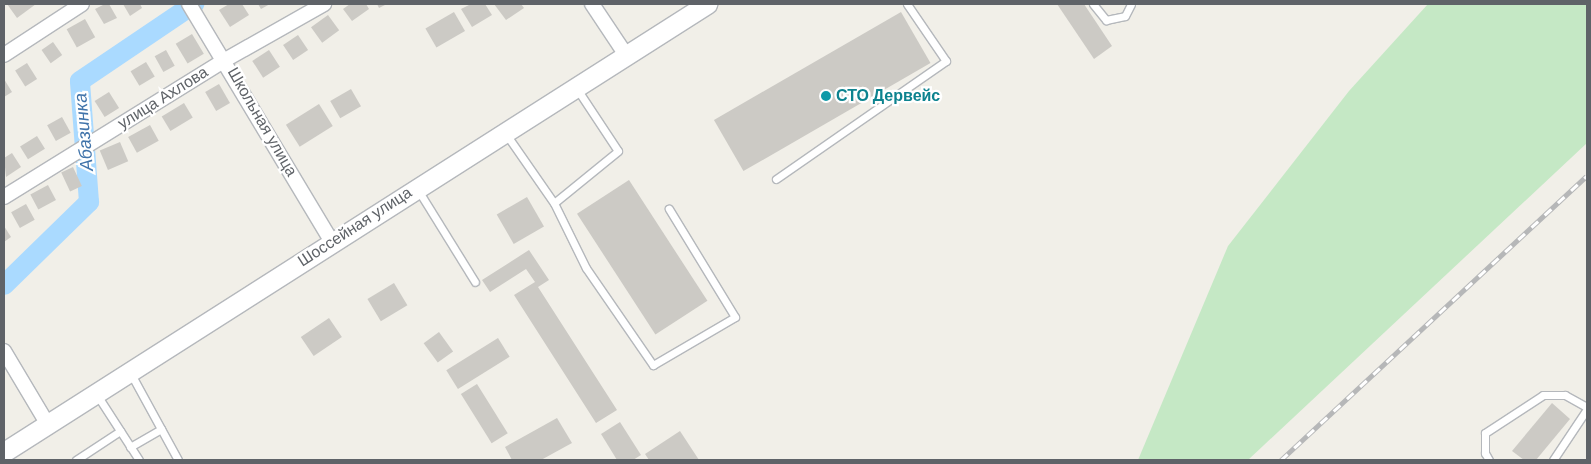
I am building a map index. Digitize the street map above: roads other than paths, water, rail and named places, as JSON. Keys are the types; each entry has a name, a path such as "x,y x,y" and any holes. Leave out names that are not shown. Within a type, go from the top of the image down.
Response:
{"main road":[{"name":"Шоссейная улица","path":"4,443 415,186 693,4"},
{"name":"Шоссейная улица","path":"415,186 706,4"},
{"name":"Шоссейная улица","path":"4,452 330,240"}],"street":[{"path":"4,55 82,4"},
{"name":"Школьная улица","path":"189,4 225,60 330,240"},
{"name":"улица Ахлова","path":"4,197 225,60 324,4"},
{"path":"592,4 622,49"},
{"path":"4,351 44,418"}],"lane":[{"path":"776,179 946,61 907,4"},
{"path":"1094,4 1106,20 1124,16 1131,4"},
{"path":"554,203 618,151 576,86"},
{"path":"504,132 554,203 586,268 653,365 735,317 669,209"},
{"path":"415,186 475,282"},
{"path":"130,371 178,460"},
{"path":"95,392 139,460"},
{"path":"1489,460 1484,453 1485,433 1543,395 1565,395 1587,408 1552,460"},
{"path":"130,447 161,429"},
{"path":"76,460 120,431"}],"waterway":[{"name":"Абазинка","path":"4,285 89,202 80,81 194,4"}],"railway":[{"path":"1281,460 1587,176"}],"place":[{"name":"СТО Дервейс","path":"826,96"}]}
